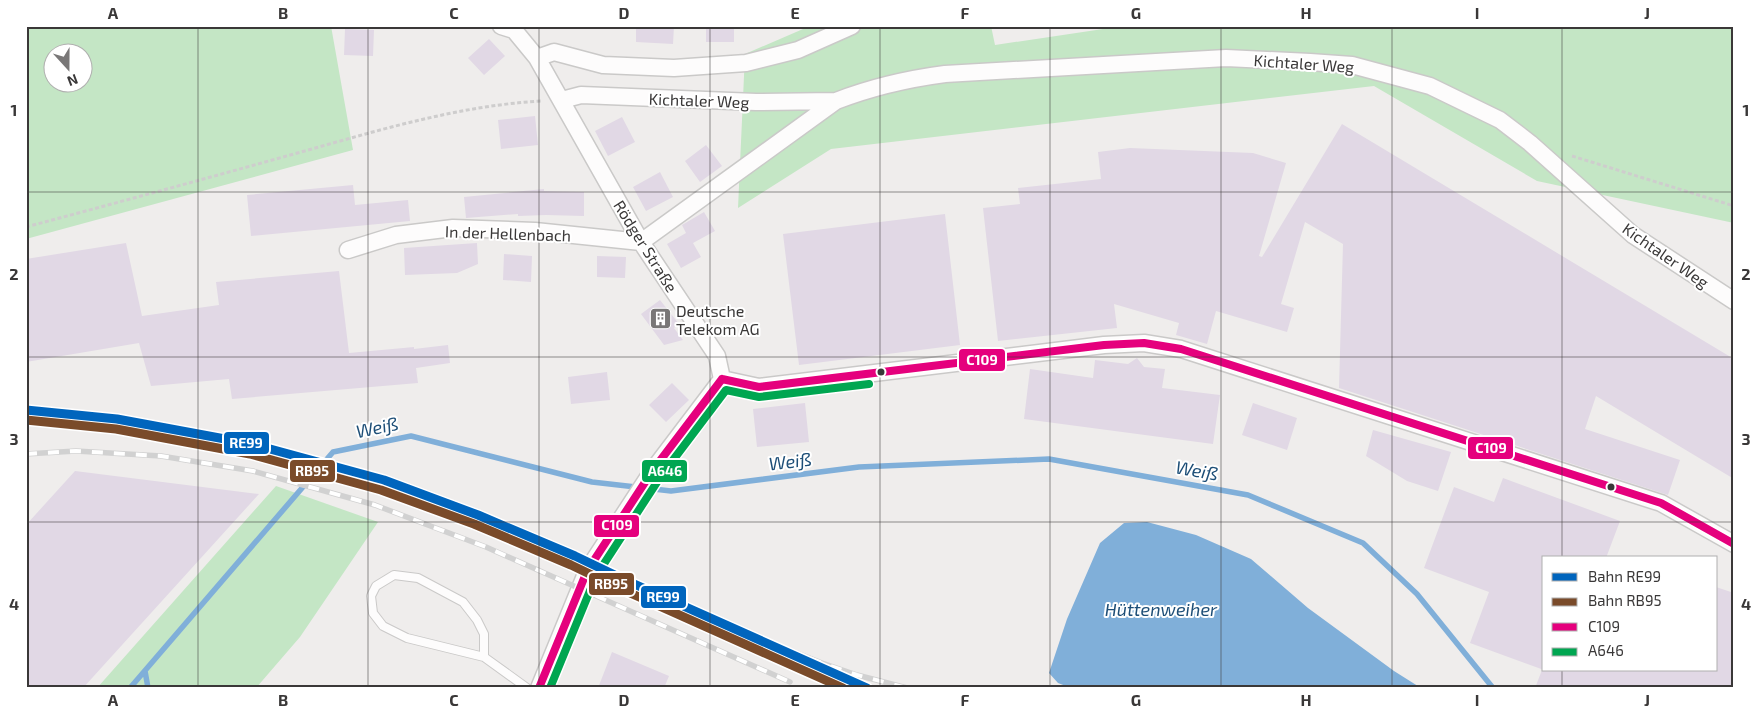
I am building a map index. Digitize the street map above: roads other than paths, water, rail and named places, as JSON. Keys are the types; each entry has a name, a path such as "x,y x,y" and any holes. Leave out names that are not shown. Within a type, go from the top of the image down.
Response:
{"street":[{"path":"537,58 554,52 603,65 674,68 746,63 798,50 852,26"},
{"name":"Rödger Straße","path":"509,27 537,58 641,242 717,356 722,379"},
{"name":"Kichtaler Weg","path":"641,242 836,101 864,90 905,80 945,74 1226,58 1352,65 1430,86 1500,120 1530,142 1633,235 1734,301"},
{"name":"Kichtaler Weg","path":"562,100 581,95 756,102 836,101"},
{"name":"In der Hellenbach","path":"348,250 396,235 453,228 535,231 641,242"},
{"path":"539,688 587,572 653,470 722,379 759,387 1104,345 1144,343 1181,349 1661,503 1734,544"}],"lane":[{"path":"484,657 484,634 477,620 463,602 418,578 394,575 376,586 372,596 373,613 383,626 407,638 484,657 526,688"}],"water":[{"name":"Hüttenweiher","path":"1147,522 1196,535 1251,559 1308,608 1394,671 1421,688 1071,688 1058,683 1049,673 1067,619 1100,543 1124,523"}],"waterway":[{"name":"Weiß","path":"130,688 333,452 411,436 592,482 671,491 859,467 1049,459 1248,495 1363,543 1417,594 1493,688"},
{"path":"145,671 148,688"}],"railway":[{"path":"26,454 76,451 161,456 253,471 375,505 486,547 790,682"},
{"path":"749,634 857,675 907,688"}],"rail line":[{"name":"RE99","path":"26,410 117,419 252,444 384,480 478,515 575,556 867,688"},
{"name":"RB95","path":"26,420 116,429 250,454 381,490 474,524 571,565 843,688"}],"place":[{"name":"Deutsche Telekom AG","path":"660,319"}]}
